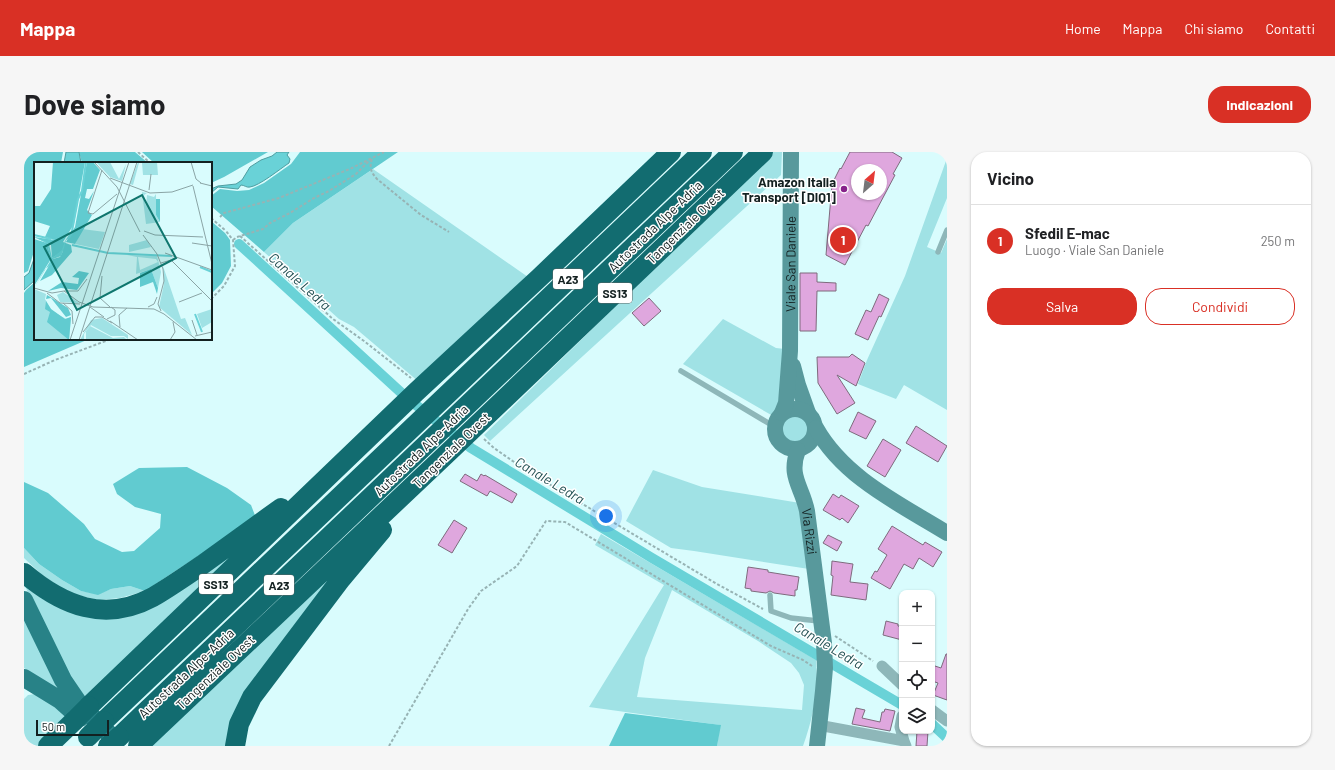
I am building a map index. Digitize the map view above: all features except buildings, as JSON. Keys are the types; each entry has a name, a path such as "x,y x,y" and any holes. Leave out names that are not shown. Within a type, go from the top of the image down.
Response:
{"highway":[{"name":"SS13","path":"48,746 343,463 411,392 539,278 671,152"},
{"name":"Autostrada Alpe-Adria","path":"83,741 702,152"},
{"name":"Autostrada Alpe-Adria","path":"113,744 732,152"},
{"name":"Tangenziale Ovest","path":"138,746 463,442 762,152"},
{"path":"235,746 239,724 252,697 341,579 396,514 440,472 463,442"},
{"path":"24,574 56,597 79,606 100,609 131,606 153,597 184,577 343,463"}],"main road":[{"name":"Viale San Daniele","path":"791,152 790,351 786,403 782,413 777,419 777,434 788,449 817,449 838,459"},
{"name":"Viale San Daniele","path":"790,351 798,385 808,413 814,421 821,437 838,459 885,496 947,533"},
{"path":"782,413 799,409 808,413"},
{"path":"802,448 812,441 815,436 816,428"},
{"name":"Via Rizzi","path":"777,434 784,467 801,491"},
{"name":"Via Rizzi","path":"802,448 794,466 796,480 807,511 822,631 824,672 818,725"},
{"path":"24,600 63,680 78,702 113,744"},
{"path":"27,682 48,692 67,705 113,744"},
{"path":"812,746 818,725"},
{"path":"817,746 818,725"}],"street":[{"path":"882,666 899,682"},
{"path":"935,712 947,721"},
{"path":"818,725 905,744 902,734"}],"lane":[{"path":"938,252 947,230"},
{"path":"681,371 777,434"},
{"path":"770,596 771,611 822,631"}],"path":[{"path":"138,152 149,162"},
{"path":"220,217 224,213 279,198 384,152"},
{"path":"372,158 370,166 371,173 377,179 421,215 449,232"},
{"path":"233,240 237,237 263,229 270,223 314,198 330,191 356,174 372,158"},
{"path":"212,219 226,231 233,240 235,266 224,286 212,298"},
{"path":"240,236 333,319 364,341 411,392"},
{"path":"24,374 55,360 108,340"},
{"path":"463,442 494,448 550,485 717,584 761,608 771,611"},
{"path":"389,746 476,597 481,591 517,566 546,521 565,522 771,646 803,660 824,672"},
{"path":"822,631 882,666"}],"shaded area":[{"path":"24,152 63,152 61,162 34,162 34,251 28,271 24,273"},
{"path":"66,152 79,152 81,162 64,162"},
{"path":"79,152 135,152 147,162 82,162"},
{"path":"142,152 268,152 212,183 212,162 153,162"},
{"path":"277,152 289,152 287,155 290,159 289,163 264,181 254,186 248,187 241,185 238,189 218,187 212,192 212,189 218,186 236,184 242,180 250,167 261,160 272,156"},
{"path":"300,152 398,152 293,223 264,252 212,207 212,195 220,189 237,191 249,190 264,183 291,164"},
{"path":"773,152 782,152 781,175 490,441 484,435"},
{"path":"947,158 947,198 927,247 941,253 947,239 947,410 904,385 896,399 858,384 867,360 905,276"},
{"path":"373,169 528,277 419,382 354,327 339,319 264,252 293,223"},
{"path":"212,222 225,233 230,240 231,266 222,283 212,293"},
{"path":"34,259 34,281 24,290 24,277 29,273"},
{"path":"34,283 34,340 87,340 24,367 24,293"},
{"path":"723,319 776,348 785,349 781,399 773,416 683,364"},
{"path":"795,416 805,420 809,430 805,440 795,444 785,440 781,430 785,420"},
{"path":"187,467 227,488 251,505 256,518 145,591 130,586 111,589 98,595 81,591 39,564 24,548 24,482 48,493 84,524 95,539 122,552 134,551 160,528 161,514 135,507 117,494 113,484 139,468"},
{"path":"653,470 702,487 800,503 809,569 671,548 626,521"},
{"path":"270,523 86,702 64,670 24,584 43,599 99,614"},
{"path":"601,534 816,660 816,693 810,725 803,746 717,746 720,725 589,707 664,585 595,545","holes":["672,590 758,641 791,663 799,673 804,685 802,710 637,697 645,658"]},
{"path":"366,539 229,746 151,746"},
{"path":"24,548 39,564 81,591 98,594 111,589 130,586 145,591 120,598 99,600 68,593 41,574 24,558"},
{"path":"24,618 67,696 24,668"},
{"path":"35,694 42,697 69,718 40,746 24,746 24,699 28,695"},
{"path":"625,713 721,725 717,746 609,746"}],"waterway":[{"name":"Canale Ledra","path":"239,244 407,398 471,448 652,558 899,703"},
{"name":"Canale Ledra","path":"935,727 947,738"}],"place":[{"name":"Amazon Italia Transport [DIQ1]","path":"844,189"},
{"name":"Sfedil E-mac","path":"843,240"}]}
